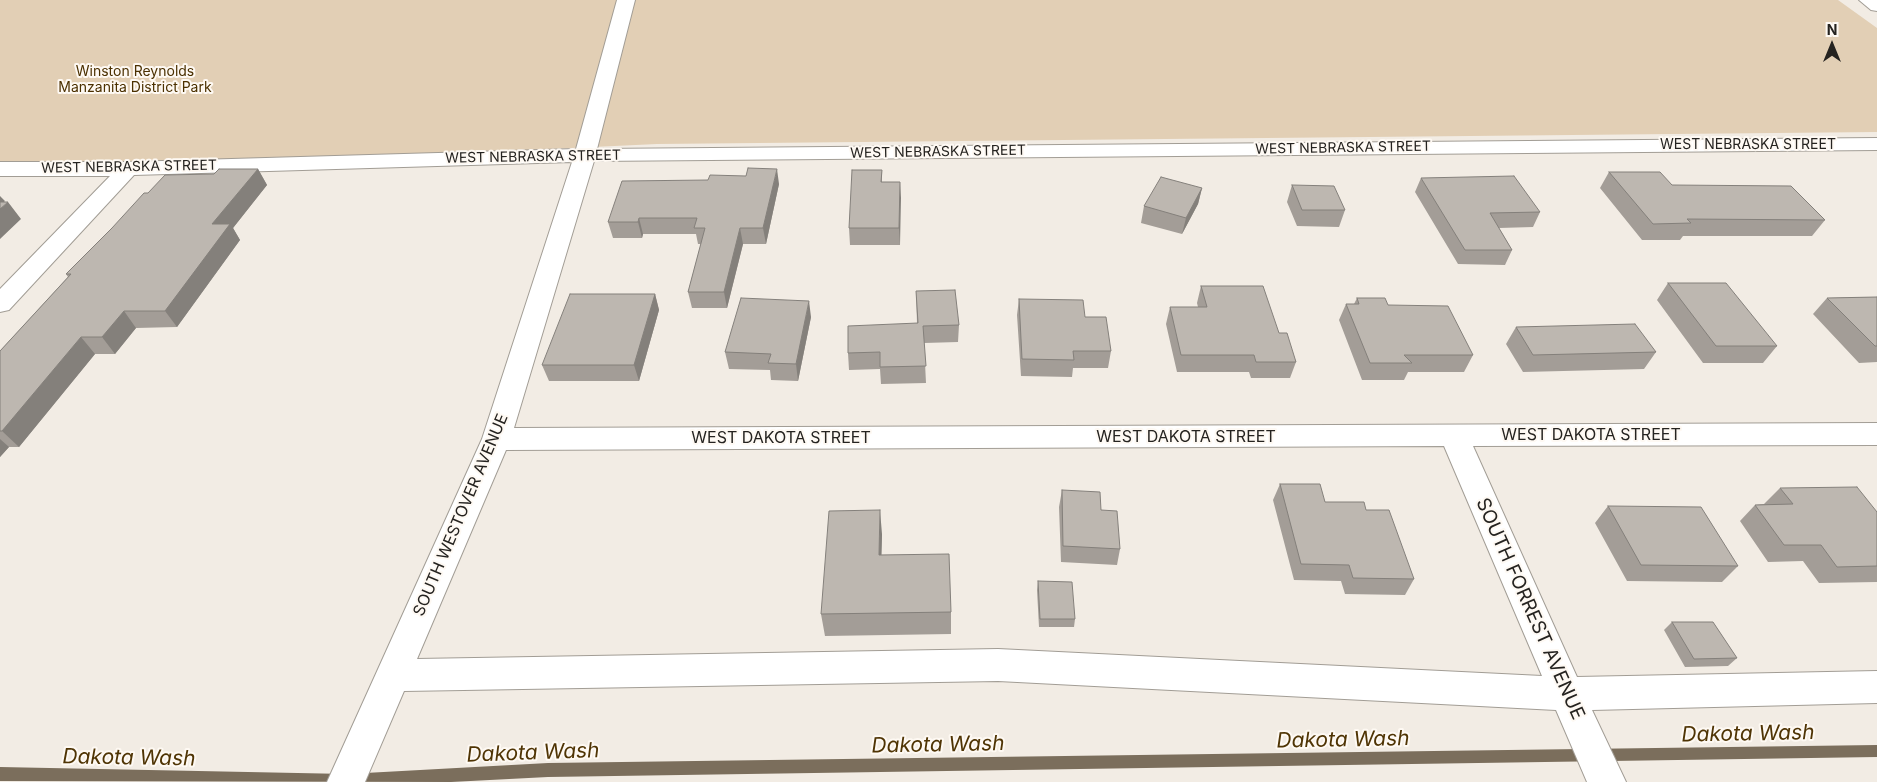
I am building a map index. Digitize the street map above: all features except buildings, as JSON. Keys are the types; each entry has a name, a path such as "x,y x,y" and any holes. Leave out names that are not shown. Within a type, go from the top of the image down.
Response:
{"street":[{"name":"SOUTH WESTOVER AVENUE","path":"346,782 496,439 585,155 626,0"},
{"path":"1868,0 1877,6"},
{"name":"WEST NEBRASKA STREET","path":"0,169 128,169 585,155 1877,144"},
{"path":"5,294 128,169"},
{"name":"WEST DAKOTA STREET","path":"496,439 1877,434"},
{"name":"SOUTH FORREST AVENUE","path":"1454,436 1607,782"},
{"path":"393,674 998,665 1567,694 1877,687"}],"green space":[{"name":"Winston Reynolds Manzanita District Park","path":"0,0 1838,0 1877,28 1877,132 657,144 423,155 140,161 0,161"}],"waterway":[{"name":"Dakota Wash","path":"0,774 347,781 548,770 1877,751"}]}
